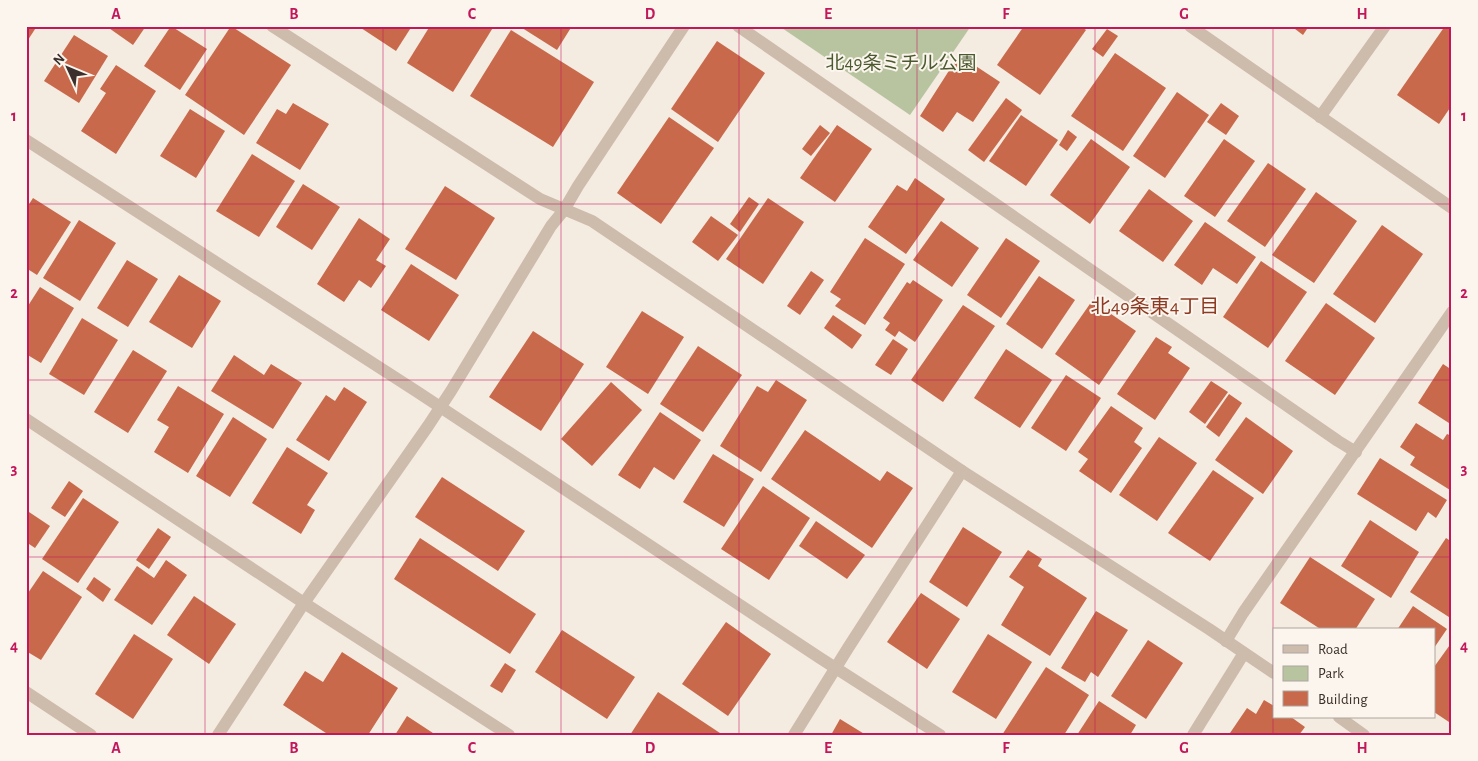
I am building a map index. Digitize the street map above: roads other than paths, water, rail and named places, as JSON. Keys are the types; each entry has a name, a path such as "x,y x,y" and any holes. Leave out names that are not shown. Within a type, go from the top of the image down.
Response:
{"street":[{"path":"272,26 540,199 592,221 962,471 1209,629 1273,672"},
{"path":"218,735 304,603 440,407 551,226 564,210 684,26"},
{"path":"738,26 1330,436 1356,452"},
{"path":"1190,26 1452,208"},
{"path":"1320,117 1385,26"},
{"path":"26,140 440,407 835,668 940,735"},
{"path":"1226,642 1452,312"},
{"path":"26,419 304,603 509,735"},
{"path":"794,735 962,471"},
{"path":"1193,735 1244,653"},
{"path":"26,692 91,735"},
{"path":"1339,718 1364,735"}],"district":[{"name":"北49条東4丁目","path":"1155,307"}],"park label":[{"name":"北49条ミチル公園","path":"901,63"}]}
